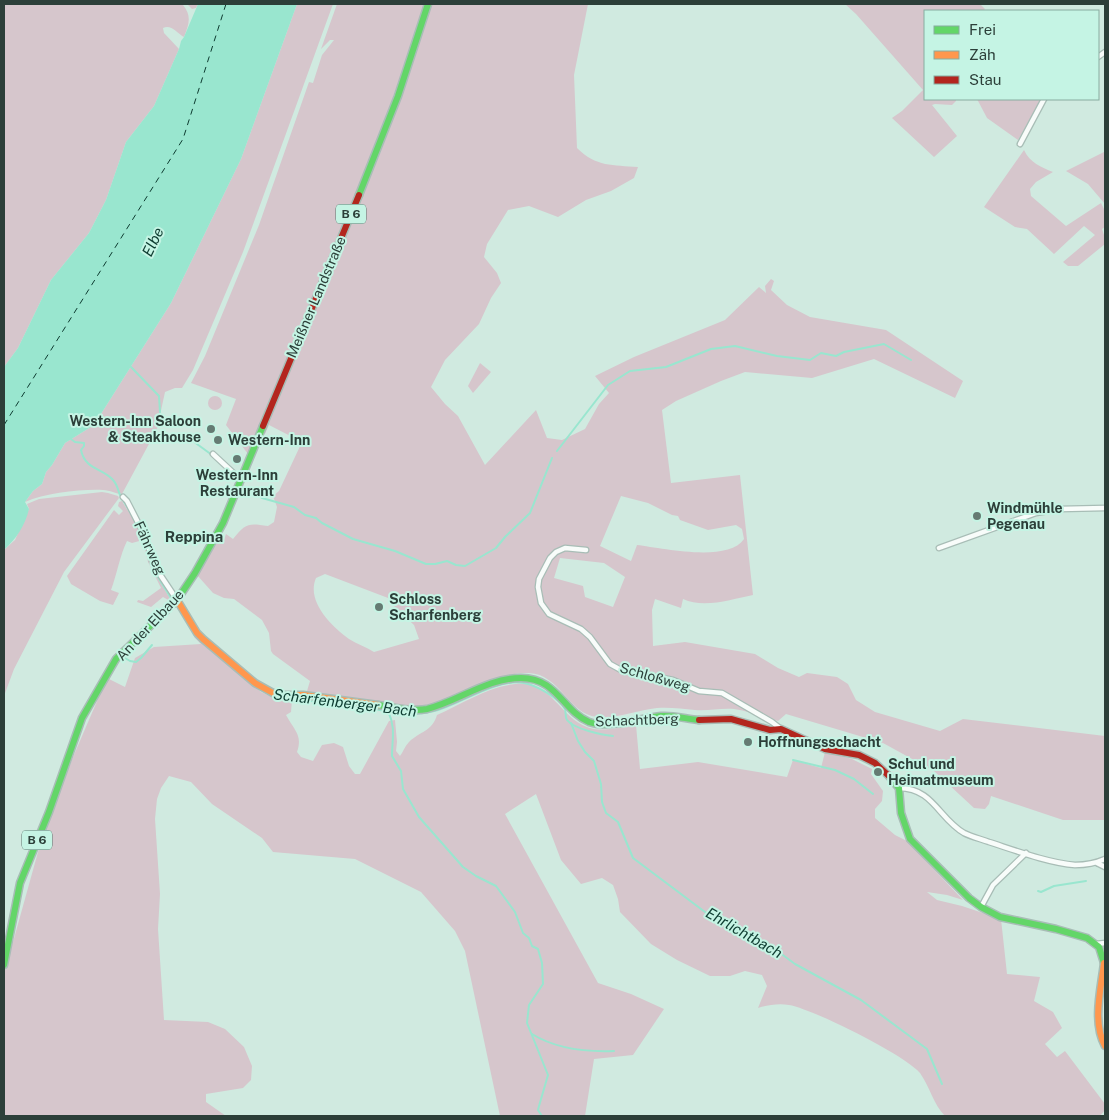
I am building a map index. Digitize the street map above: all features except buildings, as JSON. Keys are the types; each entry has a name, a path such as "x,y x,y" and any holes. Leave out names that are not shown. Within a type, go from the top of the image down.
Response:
{"street":[{"name":"Meißner Landstraße","path":"264,421 379,146 398,96 428,4"},
{"path":"1020,144 1043,100"},
{"name":"An der Elbaue","path":"4,965 20,883 82,718 116,659 175,602 211,545 241,480 264,421"},
{"path":"213,454 241,480"},
{"name":"Fährweg","path":"123,497 144,534 156,570 175,602"},
{"path":"939,548 1036,514 1060,509 1105,508"},
{"name":"Schloßweg","path":"586,550 565,548 556,552 548,563 539,579 538,587 541,603 548,614 581,629 590,637 610,664 621,670 673,680 699,690 722,693 781,729"},
{"name":"Schachtberg","path":"175,602 203,639 255,683 278,694 303,695 417,710 446,702 497,681 522,678 540,682 550,687 573,712 590,722 606,724 662,716 707,721 731,719 770,730 781,729 825,749 858,755 875,763 894,780 899,788"},
{"path":"1105,859 1096,863 1076,865 1026,853 965,833 956,827 930,800 918,792 907,788 899,788 901,813 910,838 920,850 980,907 1000,917 1087,938 1101,950 1104,962 1098,1010 1099,1032 1105,1046"},
{"path":"980,907 993,885 1026,853"},
{"path":"1096,863 1105,867"},
{"path":"1096,944 1105,943"}],"shaded area":[{"path":"4,4 198,4 196,8 192,9 188,5 183,5 189,17 184,37 169,27 163,28 164,33 179,49 154,106 126,142 106,200 89,233 51,280 18,348 4,367"},
{"path":"297,4 333,4 243,252 193,370 182,388 175,388 165,392 157,429 122,494 103,490 84,490 43,496 25,502 33,491 42,484 46,472 65,443 94,425 171,303 241,159"},
{"path":"337,4 425,4 364,175 248,454 226,425 236,399 191,383 205,356 259,225 309,82 313,83 322,55 334,40 330,40 321,49"},
{"path":"431,4 588,4 574,75 577,148 598,162 638,167 634,178 611,191 586,200 558,217 529,206 508,210 487,244 484,257 497,273 501,283 491,298 479,324 445,360 431,387 458,416 485,465 536,410 547,438 562,440 585,429 599,404 609,393 595,376 634,357 725,320 759,287 766,293 765,286 771,279 774,281 771,290 787,305 810,317 886,330 963,381 955,398 874,359 812,378 745,372 676,401 662,410 671,483 740,475 753,595 709,603 691,602 683,599 681,608 655,599 652,610 653,646 685,642 755,654 778,668 799,677 807,673 837,677 848,684 856,700 875,712 940,731 963,719 1105,736 1105,820 1063,820 991,796 989,804 985,809 974,808 934,771 883,743 786,714 778,721 734,709 662,708 620,716 597,717 578,709 549,680 540,675 529,673 499,678 442,701 412,707 308,694 310,681 271,651 269,633 262,620 234,599 224,598 213,593 197,575 217,543 224,540 226,534 233,539 248,525 268,526 274,522 277,507 273,496 279,491 302,442 269,425 265,434 264,429 379,156 408,78","holes":["621,496 648,503 678,516 680,520 708,530 736,525 742,529 744,539 736,546 710,552 678,551 637,545 631,561 600,546","560,558 604,563 625,577 613,607 585,597 583,586 554,578","325,574 396,601 394,606 414,625 419,639 374,652 349,639 328,620 317,604 314,595 316,578"]},
{"path":"845,4 980,4 985,9 924,10 924,100 956,100 952,105 932,105 957,136 934,157 892,118 902,111 923,90"},
{"path":"978,100 1041,100 1018,140 987,118"},
{"path":"1024,150 1033,161 1053,172 1036,182 1030,189 1031,196 1066,226 1101,203 1105,211 1105,227 1102,229 1105,244 1078,266 1068,266 1063,262 1095,235 1084,226 1054,254 1027,229 1015,227 984,207"},
{"path":"1104,152 1105,204 1088,184 1066,171"},
{"path":"480,363 491,372 473,393 468,386"},
{"path":"212,396 218,396 222,403 218,410 212,410 208,406 208,400"},
{"path":"102,492 118,496 119,498 64,572 14,669 4,696 4,550 15,540 29,509 27,504 39,499"},
{"path":"122,501 142,534 153,570 170,601 163,597 151,607 137,602 138,600 143,601 161,588 148,562 143,540 132,543 127,541 111,590 119,593 113,605 100,601 71,584 67,576 114,510 119,515 123,511 118,506 119,502"},
{"path":"195,636 261,692 274,698 292,700 291,712 286,715 298,737 299,746 297,752 301,757 313,761 322,745 334,743 343,747 349,766 355,774 360,774 389,721 395,720 396,751 400,756 406,745 413,738 432,725 437,715 485,692 515,684 528,684 539,688 582,725 604,730 636,725 640,769 698,762 787,777 793,760 821,768 825,752 852,759 872,769 871,774 883,791 882,801 875,809 875,818 895,835 907,841 963,900 927,892 937,900 1001,919 1007,974 1040,977 1034,1001 1053,1012 1062,1028 1045,1044 1057,1057 1065,1051 1105,1104 1105,1110 1100,1116 945,1116 937,1106 920,1073 897,1055 858,1034 801,1008 781,1004 758,1008 767,986 762,975 745,971 730,976 710,976 677,960 651,944 620,912 613,885 602,878 581,884 561,860 536,794 505,814 598,983 631,994 664,1009 633,1055 594,1059 585,1116 500,1116 465,951 455,931 421,892 355,859 273,852 262,838 212,804 191,782 169,776 161,788 157,799 155,819 160,894 158,929 164,1020 208,1022 225,1029 244,1047 252,1066 251,1080 243,1088 206,1094 206,1102 226,1116 4,1116 4,963 13,942 43,834 73,757 107,678 125,687 135,658 154,647 201,644"}],"water":[{"name":"Elbe","path":"198,4 297,4 241,159 171,303 94,425 65,443 46,472 42,484 33,491 25,502 29,509 25,521 16,537 4,550 4,367 18,348 51,280 89,233 106,200 126,142 154,106"},
{"path":"123,502 125,502 145,539 154,570 172,598 171,600 153,571 142,534"}],"waterway":[{"path":"557,451 608,385 630,371 666,367 711,349 735,346 777,356 810,360 821,353 836,356 844,352 884,344 911,360"},
{"path":"131,367 159,396 160,412"},
{"path":"186,436 212,455"},
{"name":"Scharfenberger Bach","path":"71,439 75,442 84,443 81,450 83,457 90,465 113,480 120,495"},
{"path":"256,494 262,498 294,507 305,515 316,518 353,539 395,551 426,564 447,561 465,566 496,548 530,513 552,458"},
{"path":"125,658 136,662 152,645"},
{"name":"Scharfenberger Bach","path":"290,700 326,702 410,714 448,707 503,684 524,683 553,696 565,709 566,719 576,726 588,731 613,736"},
{"path":"388,711 393,728 392,756 401,771 403,789 419,817 463,867 496,886 515,912 523,933 529,938 532,946 538,949 542,963 543,984 529,1005 527,1023 548,1075 538,1110 542,1116"},
{"name":"Ehrlichtbach","path":"571,723 578,741 594,761 601,784 602,802 606,813 618,822 633,858 713,918 768,944 795,964 861,1000 927,1049 942,1084"},
{"name":"Scharfenberger Bach","path":"793,760 835,770 854,779 873,794"},
{"path":"1038,891 1041,892 1054,886 1086,881"},
{"path":"532,1034 561,1046 593,1051 614,1051"}],"ferry route":[{"path":"4,425 183,139 226,4"}],"traffic: fast":[{"path":"359,195 398,96 428,4"},
{"path":"4,965 20,883 49,812 82,718 116,659 177,600 195,573 223,523 263,426"},
{"path":"378,705 408,710 427,709 496,682 521,678 533,679 543,683 580,717 597,724 615,724 661,716 699,720"},
{"path":"889,776 899,788 901,813 910,839 969,898 1000,917 1087,938 1099,947 1104,963"}],"traffic: slow":[{"path":"177,600 197,633 203,639 255,683 273,693 378,705"},
{"path":"1104,963 1098,1016 1101,1037 1105,1046"}],"traffic: jam":[{"path":"263,426 359,195"},
{"path":"699,720 731,719 770,730 781,729 825,749 859,755 875,763 889,776"}],"place":[{"name":"Western-Inn Saloon & Steakhouse","path":"211,429"},
{"name":"Western-Inn","path":"218,440"},
{"name":"Western-Inn Restaurant","path":"237,459"},
{"name":"Windmühle Pegenau","path":"977,516"},
{"name":"Schloss Scharfenberg","path":"379,607"},
{"name":"Hoffnungsschacht","path":"748,742"},
{"name":"Schul und Heimatmuseum","path":"878,772"}],"district":[{"name":"Reppina","path":"194,537"}]}
